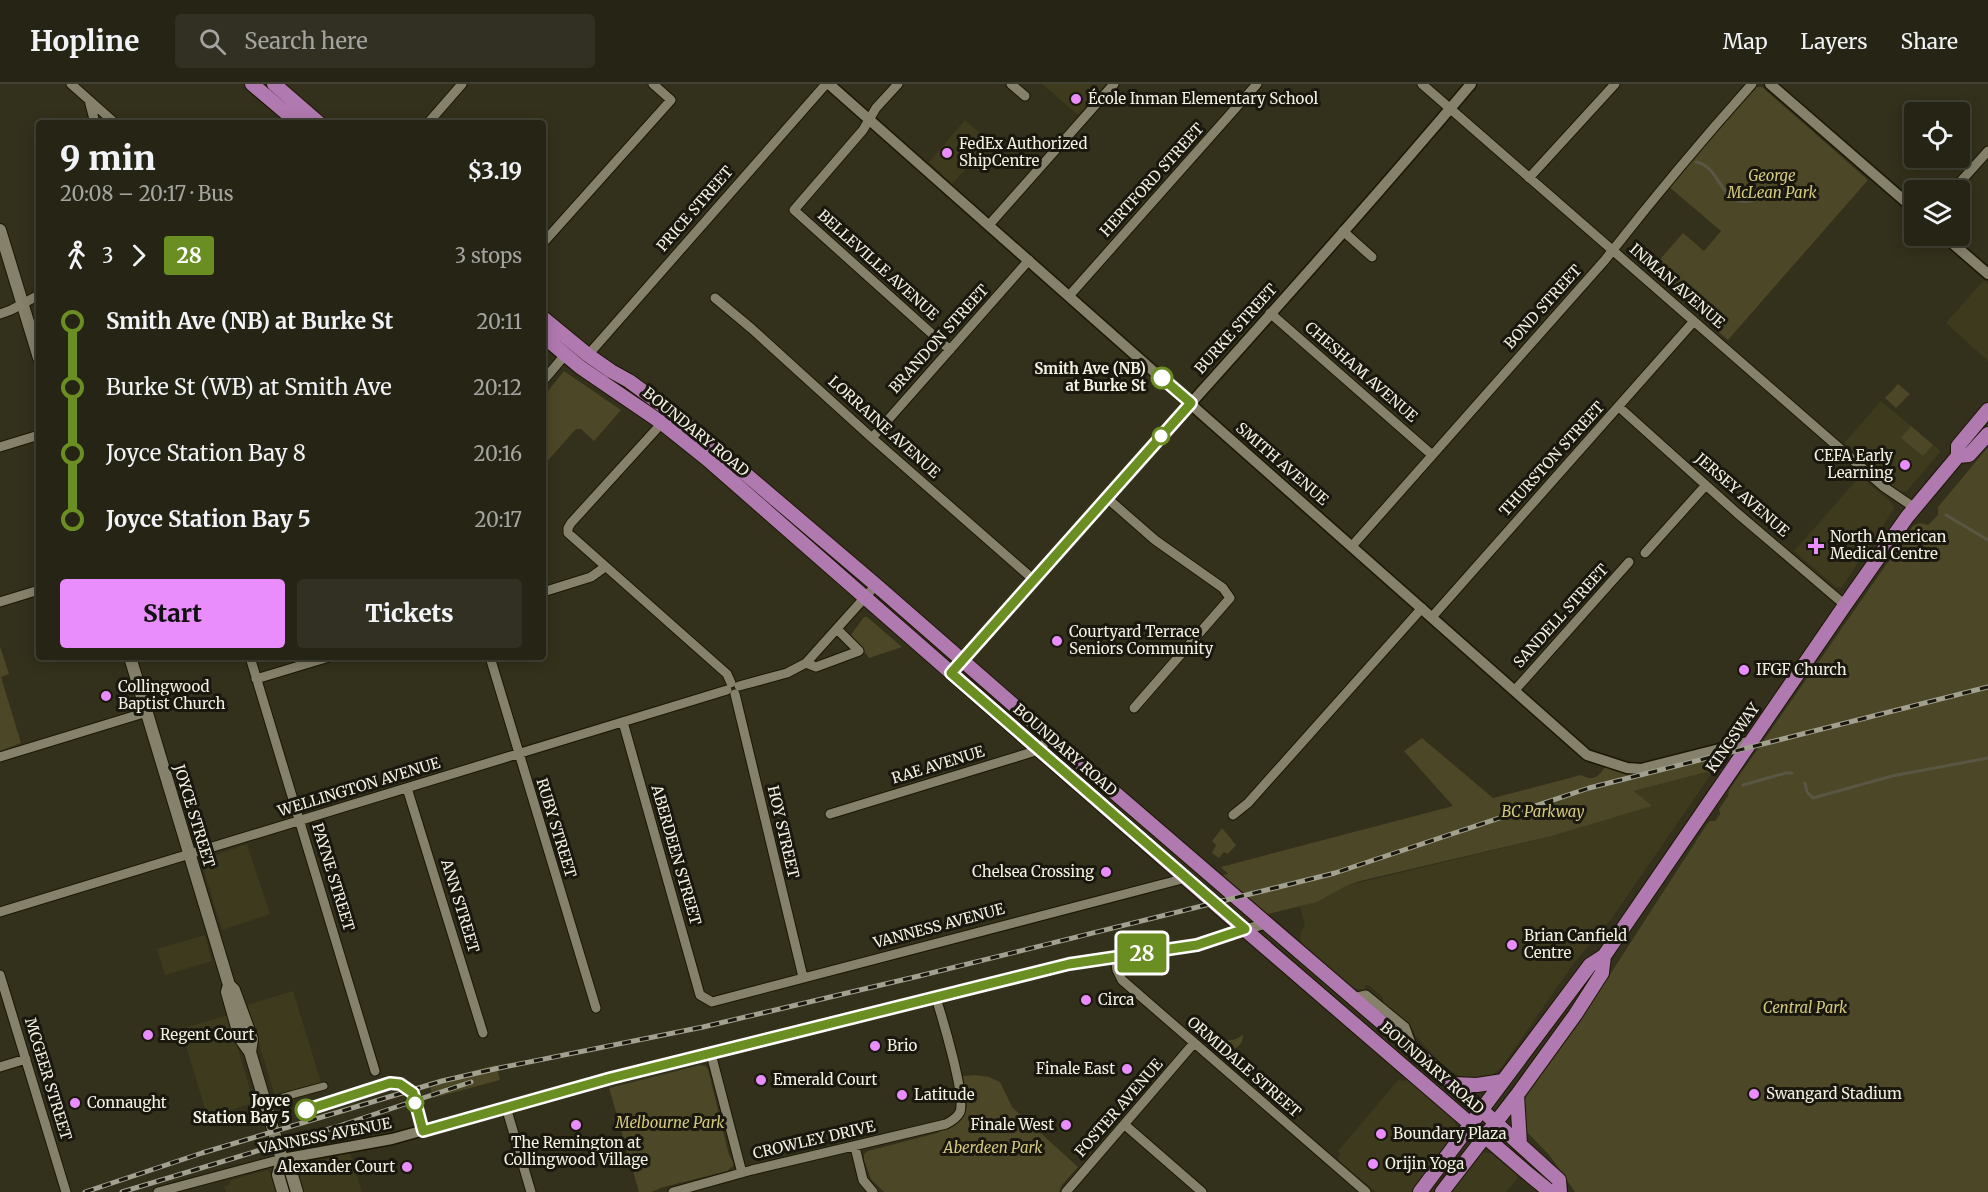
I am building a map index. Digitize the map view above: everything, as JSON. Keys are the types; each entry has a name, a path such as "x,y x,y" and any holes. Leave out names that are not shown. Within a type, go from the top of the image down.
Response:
{"main road":[{"path":"252,84 275,88 315,120"},
{"path":"275,88 296,120"},
{"path":"0,230 36,348"},
{"name":"BOUNDARY ROAD","path":"546,320 588,355 629,381 681,419 876,585 1454,1084 1559,1180 1560,1192 1549,1191 1471,1124 865,599 707,459 662,423 565,355 546,339"},
{"path":"565,355 575,355 611,371"},
{"name":"KINGSWAY","path":"1420,1192 1590,965 1604,956 1845,605 1915,508 1958,456 1958,446 1988,410"},
{"name":"KINGSWAY","path":"1958,456 1969,455 1988,434"},
{"name":"JOYCE STREET","path":"131,660 229,985 234,990 252,1039 250,1052 282,1159 291,1172 297,1192"},
{"name":"KINGSWAY","path":"1443,1192 1575,1015 1602,973 1604,956"},
{"path":"1454,1084 1477,1085 1503,1081"},
{"path":"1517,1095 1520,1144"},
{"name":"JOYCE STREET","path":"282,1159 278,1175 283,1192"}],"street":[{"path":"71,84 112,120"},
{"path":"431,120 462,84"},
{"path":"546,240 670,100 652,84"},
{"name":"SMITH AVENUE","path":"828,84 1587,755 1627,768 1641,769 1751,741"},
{"name":"PRICE STREET","path":"588,355 828,84"},
{"path":"869,119 898,84"},
{"path":"1011,84 1025,96"},
{"path":"989,225 1114,84"},
{"name":"HERTFORD STREET","path":"1069,296 1257,84"},
{"name":"INMAN AVENUE","path":"1422,84 1884,487 1915,508"},
{"name":"BURKE STREET","path":"951,673 1471,84"},
{"path":"1529,178 1615,84"},
{"name":"BOND STREET","path":"1352,546 1431,454 1560,311 1673,173 1752,84"},
{"path":"1770,84 1904,200"},
{"path":"89,100 94,120"},
{"name":"BELLEVILLE AVENUE","path":"869,119 863,130 794,210 950,350"},
{"path":"1962,180 1988,151"},
{"path":"1343,231 1372,257"},
{"path":"1956,246 1988,274"},
{"name":"BRANDON STREET","path":"872,438 1029,260"},
{"path":"0,314 36,297"},
{"name":"LORRAINE AVENUE","path":"715,298 1034,580"},
{"name":"CHESHAM AVENUE","path":"1270,313 1431,454"},
{"name":"THURSTON STREET","path":"1432,617 1694,321"},
{"path":"546,377 565,355"},
{"name":"JERSEY AVENUE","path":"1618,407 1845,605"},
{"name":"HOY STREET","path":"662,423 569,526 567,531 570,537 727,674 733,688 803,977"},
{"path":"0,447 36,436"},
{"path":"1645,553 1706,485"},
{"path":"1107,498 1155,540 1223,588 1230,598 1134,708"},
{"name":"SANDELL STREET","path":"1515,690 1629,562"},
{"path":"546,591 591,577 605,567"},
{"name":"WELLINGTON AVENUE","path":"0,912 786,673 806,663 876,585"},
{"path":"0,602 36,591"},
{"path":"1233,815 1248,803 1422,608"},
{"name":"WELLINGTON AVENUE","path":"806,663 816,667 859,651 837,629"},
{"name":"PAYNE STREET","path":"251,660 375,1071"},
{"path":"256,679 319,660"},
{"name":"RUBY STREET","path":"491,660 596,1008"},
{"path":"0,757 147,712"},
{"name":"ABERDEEN STREET","path":"623,722 700,995"},
{"path":"1039,750 1050,737"},
{"name":"RAE AVENUE","path":"830,814 1039,750"},
{"name":"ANN STREET","path":"408,789 483,1033"},
{"name":"VANNESS AVENUE","path":"700,995 712,1002 1186,878"},
{"name":"VANNESS AVENUE","path":"158,1192 282,1159 392,1139 611,1078 1069,964 1197,945 1267,923"},
{"name":"ORMIDALE STREET","path":"1115,956 1122,980 1366,1192"},
{"name":"MCGEER STREET","path":"0,975 66,1192"},
{"name":"CROWLEY DRIVE","path":"672,1192 946,1124 955,1119 961,1108 960,1090 936,998"},
{"name":"FOSTER AVENUE","path":"1066,1192 1194,1043"},
{"path":"711,1054 742,1173"},
{"path":"0,1067 26,1059"},
{"path":"280,1098 324,1086"},
{"path":"506,1107 531,1192"},
{"path":"1125,1125 1202,1192"},
{"path":"855,1147 863,1180 873,1192"}],"shaded area":[{"name":"École Inman Elementary School","path":"1042,84 1106,84 1078,115"},
{"path":"965,120 990,142 952,184 929,162"},
{"path":"1984,280 1988,284 1988,361 1946,323"},
{"path":"1881,401 1941,451 1906,492 1899,491 1844,443"},
{"path":"1860,476 1892,503 1894,509 1842,587 1836,587 1794,551"},
{"path":"1714,770 1612,918 1574,963 1501,1068 1491,1076 1469,1080 1447,1070 1415,1035 1413,1029 1383,1003 1383,997 1368,985 1365,985 1364,990 1351,988 1303,946 1300,940 1301,931 1305,926 1300,906 1317,902 1346,886 1552,836 1651,806 1634,791"},
{"path":"247,844 270,914 222,930 202,864 206,858"},
{"path":"205,935 212,961 165,975 157,949"},
{"path":"293,991 321,1082 275,1096 247,1005"},
{"path":"228,1015 254,1103 211,1116 206,1112 181,1029"},
{"path":"1399,1079 1408,1080 1454,1119 1457,1129 1411,1192 1376,1192 1339,1161 1338,1151"},
{"path":"348,1152 362,1192 303,1192 299,1176 300,1168"},
{"path":"1484,1152 1492,1154 1517,1175 1517,1179 1506,1192 1451,1192 1480,1154"},
{"path":"267,1170 273,1174 279,1192 226,1192 224,1186 228,1186 231,1180"}],"green space":[{"name":"George McLean Park","path":"1757,87 1762,87 1868,180 1728,340 1649,272 1683,233 1704,251 1721,231 1668,186"},
{"path":"564,371 621,410 594,441 581,429 576,429 546,463 546,393"},
{"path":"1898,384 1910,394 1896,408 1885,398"},
{"path":"1911,426 1933,445 1923,456 1901,438"},
{"name":"Central Park","path":"1988,447 1988,1192 1575,1192 1550,1156 1526,1131 1523,1107 1531,1086 1587,1010 1707,824 1715,821 1720,814 1719,809 1728,796 1729,790 1913,526 1920,523 1928,525 1938,515 1938,507"},
{"path":"864,617 867,617 902,647 869,658 850,636"},
{"path":"0,646 9,674 1,677 21,743 0,751"},
{"name":"BC Parkway","path":"1422,738 1493,798 1581,775 1592,778 1606,766 1617,769 1726,752 1714,770 1634,791 1652,806 1552,836 1360,881 1317,902 1268,914 1262,912 1220,876 1228,874 1221,867 1453,806 1404,751"},
{"path":"1222,828 1236,845 1228,854 1224,852 1219,858 1212,853 1216,845 1212,841"},
{"path":"1243,1034 1241,1043 1235,1048 1228,1049 1219,1042 1237,1039"},
{"path":"496,1065 500,1080 433,1098 429,1082"},
{"name":"Melbourne Park","path":"700,1065 708,1069 733,1166 727,1171 652,1192 639,1192 609,1088"},
{"name":"Aberdeen Park","path":"963,1076 989,1077 1000,1082 1012,1107 1078,1167 1062,1185 1059,1192 884,1192 871,1179 864,1154 937,1133 957,1124 967,1107"}],"waterway":[{"path":"1696,162 1712,171 1727,194 1734,199 1754,200"},
{"path":"1946,515 1988,540"},
{"path":"1805,783 1807,792 1813,798 1892,776 1988,758"},
{"path":"1743,785 1792,773"}],"railway":[{"path":"85,1192 202,1153 442,1081 703,1027 1335,873 1589,788 1988,687"},
{"path":"122,1192 336,1127 471,1082"}],"bus line":[{"name":"28","path":"306,1110 390,1083 400,1084 413,1093 423,1131 611,1078 1085,960 1197,945 1245,929 951,673 1191,403 1162,378"}],"place":[{"name":"École Inman Elementary School","path":"1076,99"},
{"name":"FedEx Authorized ShipCentre","path":"947,153"},
{"name":"Smith Ave (NB) at Burke St","path":"1162,378"},
{"name":"CEFA Early Learning","path":"1905,465"},
{"name":"North American Medical Centre","path":"1816,546"},
{"name":"Courtyard Terrace Seniors Community","path":"1057,641"},
{"name":"IFGF Church","path":"1744,670"},
{"name":"Collingwood Baptist Church","path":"106,696"},
{"name":"Chelsea Crossing","path":"1106,872"},
{"name":"Brian Canfield Centre","path":"1512,945"},
{"name":"Circa","path":"1086,1000"},
{"name":"Regent Court","path":"148,1035"},
{"name":"Brio","path":"875,1046"},
{"name":"Finale East","path":"1127,1069"},
{"name":"Emerald Court","path":"761,1080"},
{"name":"Swangard Stadium","path":"1754,1094"},
{"name":"Latitude","path":"902,1095"},
{"name":"Connaught","path":"75,1103"},
{"name":"Joyce Station Bay 5","path":"306,1110"},
{"name":"The Remington at Collingwood Village","path":"576,1125"},
{"name":"Finale West","path":"1066,1125"},
{"name":"Boundary Plaza","path":"1381,1134"},
{"name":"Orijin Yoga","path":"1373,1164"},
{"name":"Alexander Court","path":"407,1167"}]}
